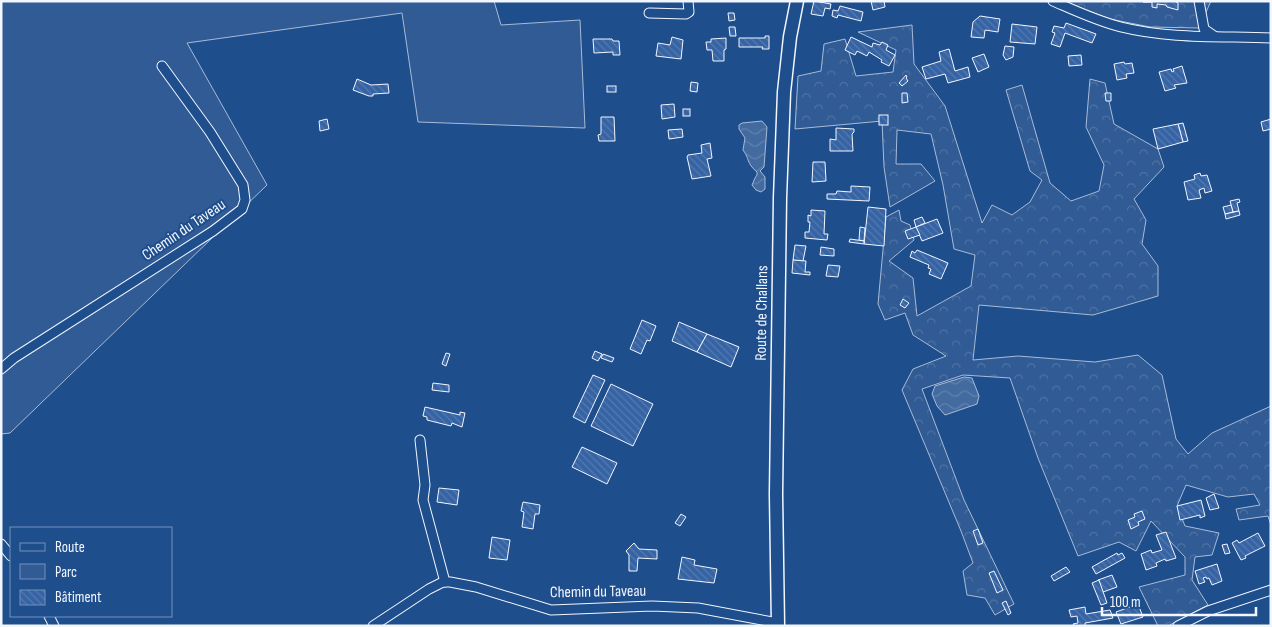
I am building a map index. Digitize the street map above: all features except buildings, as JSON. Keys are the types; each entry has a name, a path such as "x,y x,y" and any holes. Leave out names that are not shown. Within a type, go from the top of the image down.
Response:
{"main road":[{"name":"Route de Challans","path":"778,624 776,494 780,198 784,92 790,37 797,1"}],"street":[{"path":"649,13 686,14 689,12 688,1"},
{"path":"1053,1 1095,19 1122,27 1174,35 1271,38"},
{"path":"1199,1 1204,29 1214,36"},
{"name":"Chemin du Taveau","path":"1,369 36,344 213,231 237,213 244,205 243,185 210,132 162,66"},
{"path":"373,626 428,589 445,582 423,500 425,485 420,440"},
{"path":"1,544 10,555"},
{"name":"Chemin du Taveau","path":"445,582 476,587 551,610 652,606 698,608 778,624"},
{"path":"1178,626 1208,611 1271,590"}],"green space":[{"path":"1,1 494,1 501,25 580,20 585,128 418,122 402,13 187,43 267,185 10,433 1,434"},
{"path":"1063,1 1211,1 1199,28 1150,27 1110,19"},
{"path":"912,25 914,64 945,106 982,223 992,205 1012,215 1030,202 1042,180 1030,171 1006,90 1022,85 1050,183 1071,201 1099,191 1104,165 1086,127 1090,79 1105,83 1114,124 1158,149 1164,167 1134,199 1146,220 1142,244 1158,266 1158,296 1093,315 979,305 973,360 1018,356 1095,362 1138,355 1162,375 1176,439 1188,454 1212,433 1271,406 1271,525 1268,516 1239,520 1236,509 1260,505 1254,494 1228,497 1186,485 1177,506 1185,526 1219,533 1212,555 1195,557 1192,580 1208,605 1168,626 1158,626 1139,587 1185,575 1185,557 1151,521 1136,551 1119,542 1078,556 1038,458 1010,378 963,375 922,389 964,500 1014,604 995,615 985,598 967,595 963,571 973,563 902,390 913,369 946,356 913,335 905,313 885,320 878,304 886,217 899,210 901,221 910,225 914,240 889,261 913,278 917,316 971,286 975,255 954,249 943,185 931,134 897,130 896,164 921,164 935,181 890,207 884,167 882,121 795,129 798,76 821,71 824,44 845,39 856,76 893,72 896,50 858,32"}],"water":[{"path":"762,121 767,127 764,167 760,171 765,177 765,189 761,192 752,185 757,172 751,166 743,150 745,138 739,129 739,125"},
{"path":"964,377 972,378 979,396 977,404 945,415 937,406 932,394 935,386"}]}
